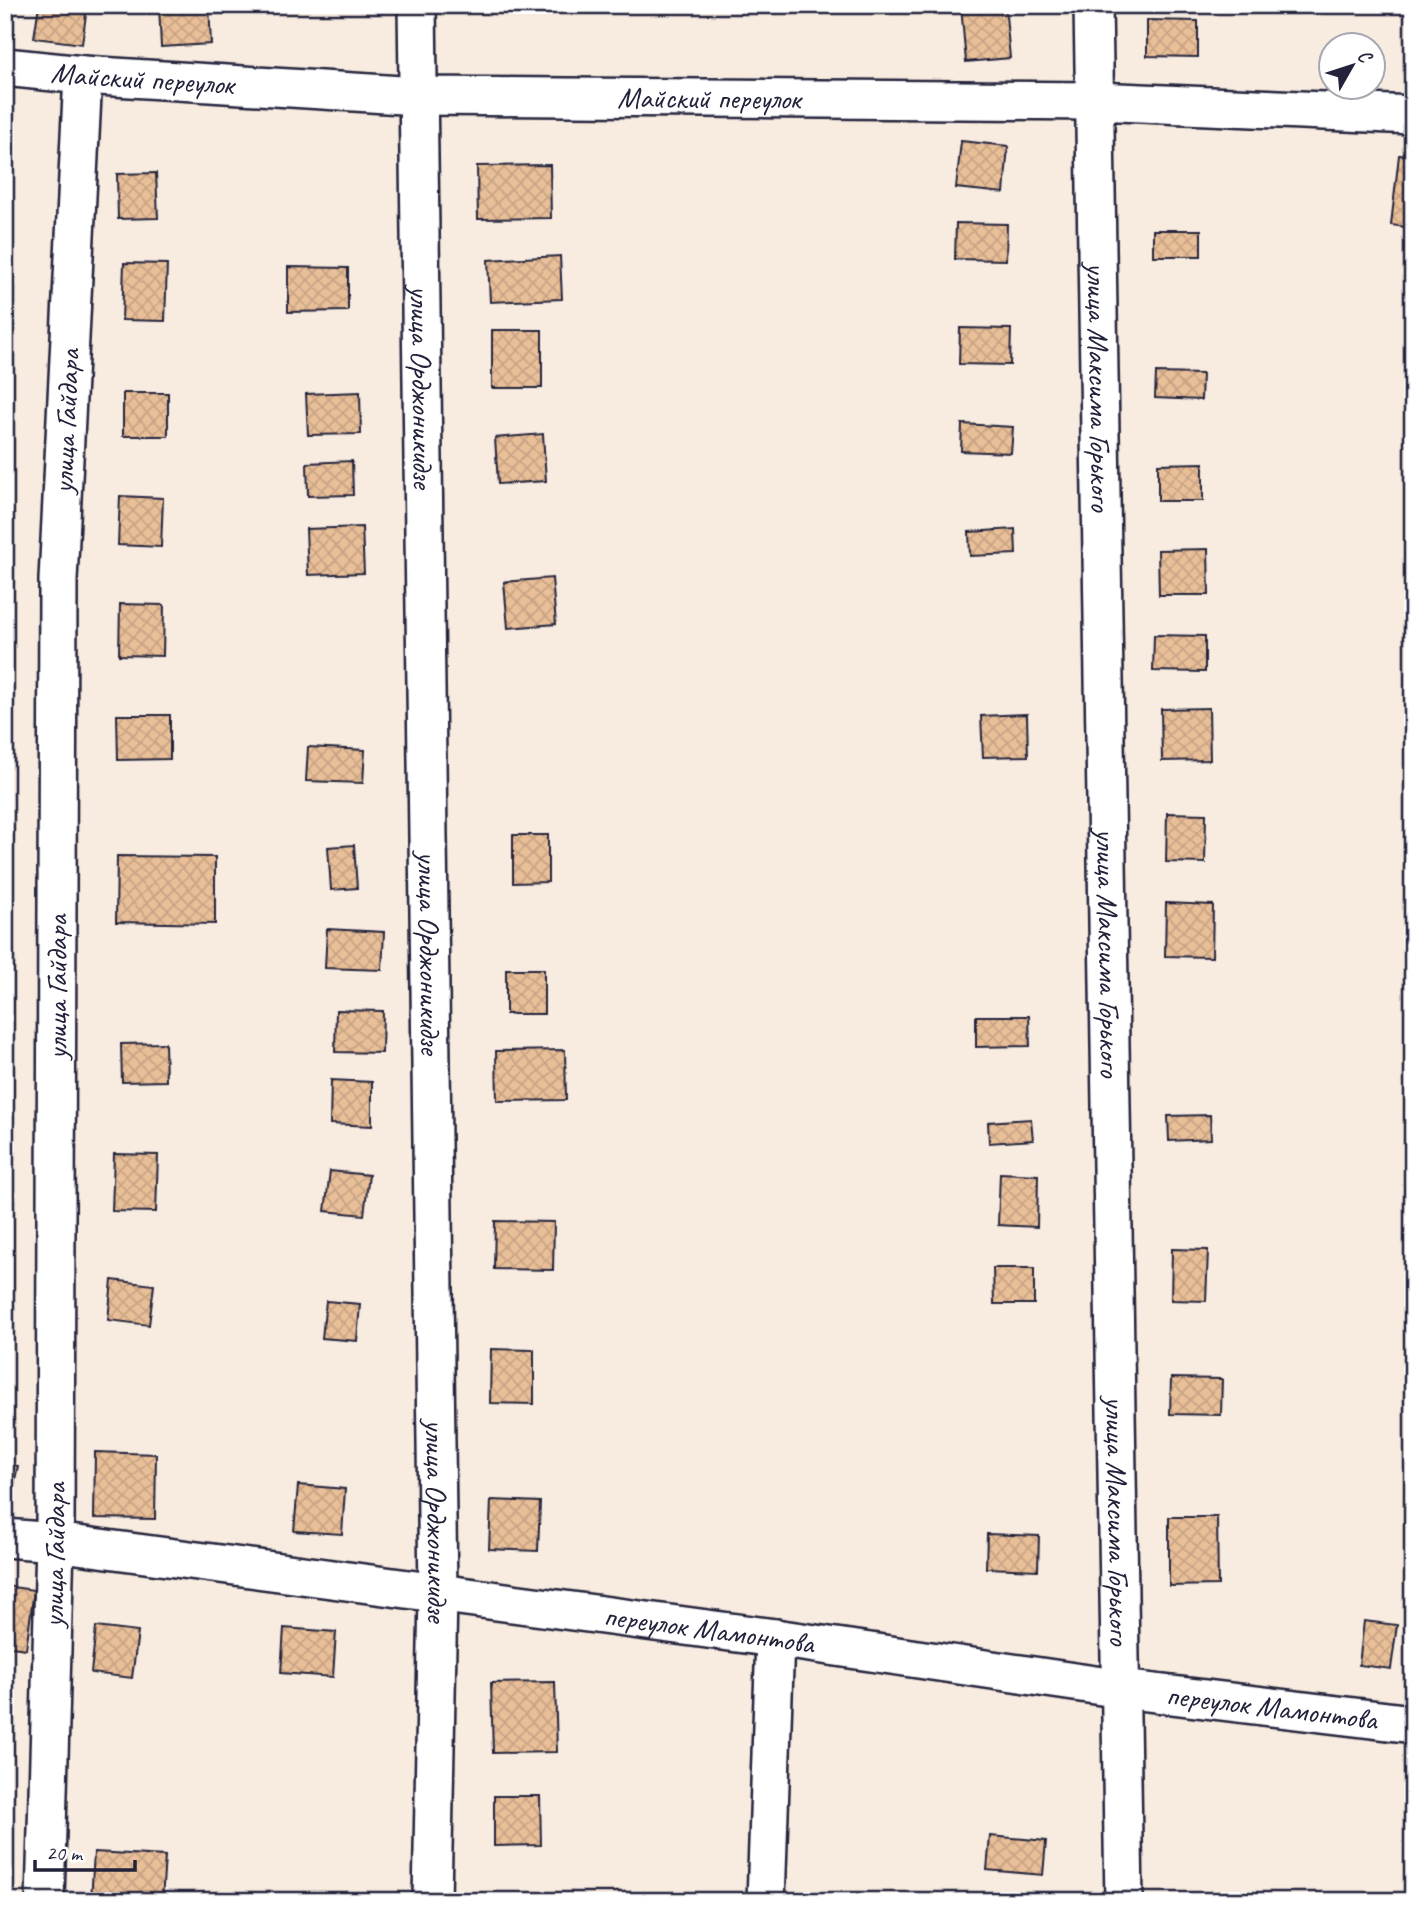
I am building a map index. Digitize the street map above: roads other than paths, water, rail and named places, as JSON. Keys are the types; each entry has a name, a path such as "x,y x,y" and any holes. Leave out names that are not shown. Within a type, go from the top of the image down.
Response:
{"street":[{"name":"улица Орджоникидзе","path":"417,5 438,1594 432,1901"},
{"name":"улица Максима Горького","path":"1093,5 1125,1901"},
{"name":"Майский переулок","path":"5,66 83,75 418,96 1096,101 1413,115"},
{"name":"улица Гайдара","path":"45,1901 55,1542 58,580 83,75"},
{"name":"переулок Мамонтова","path":"5,1538 55,1542 775,1638 1122,1689 1413,1724"},
{"path":"766,1901 775,1638"}]}
